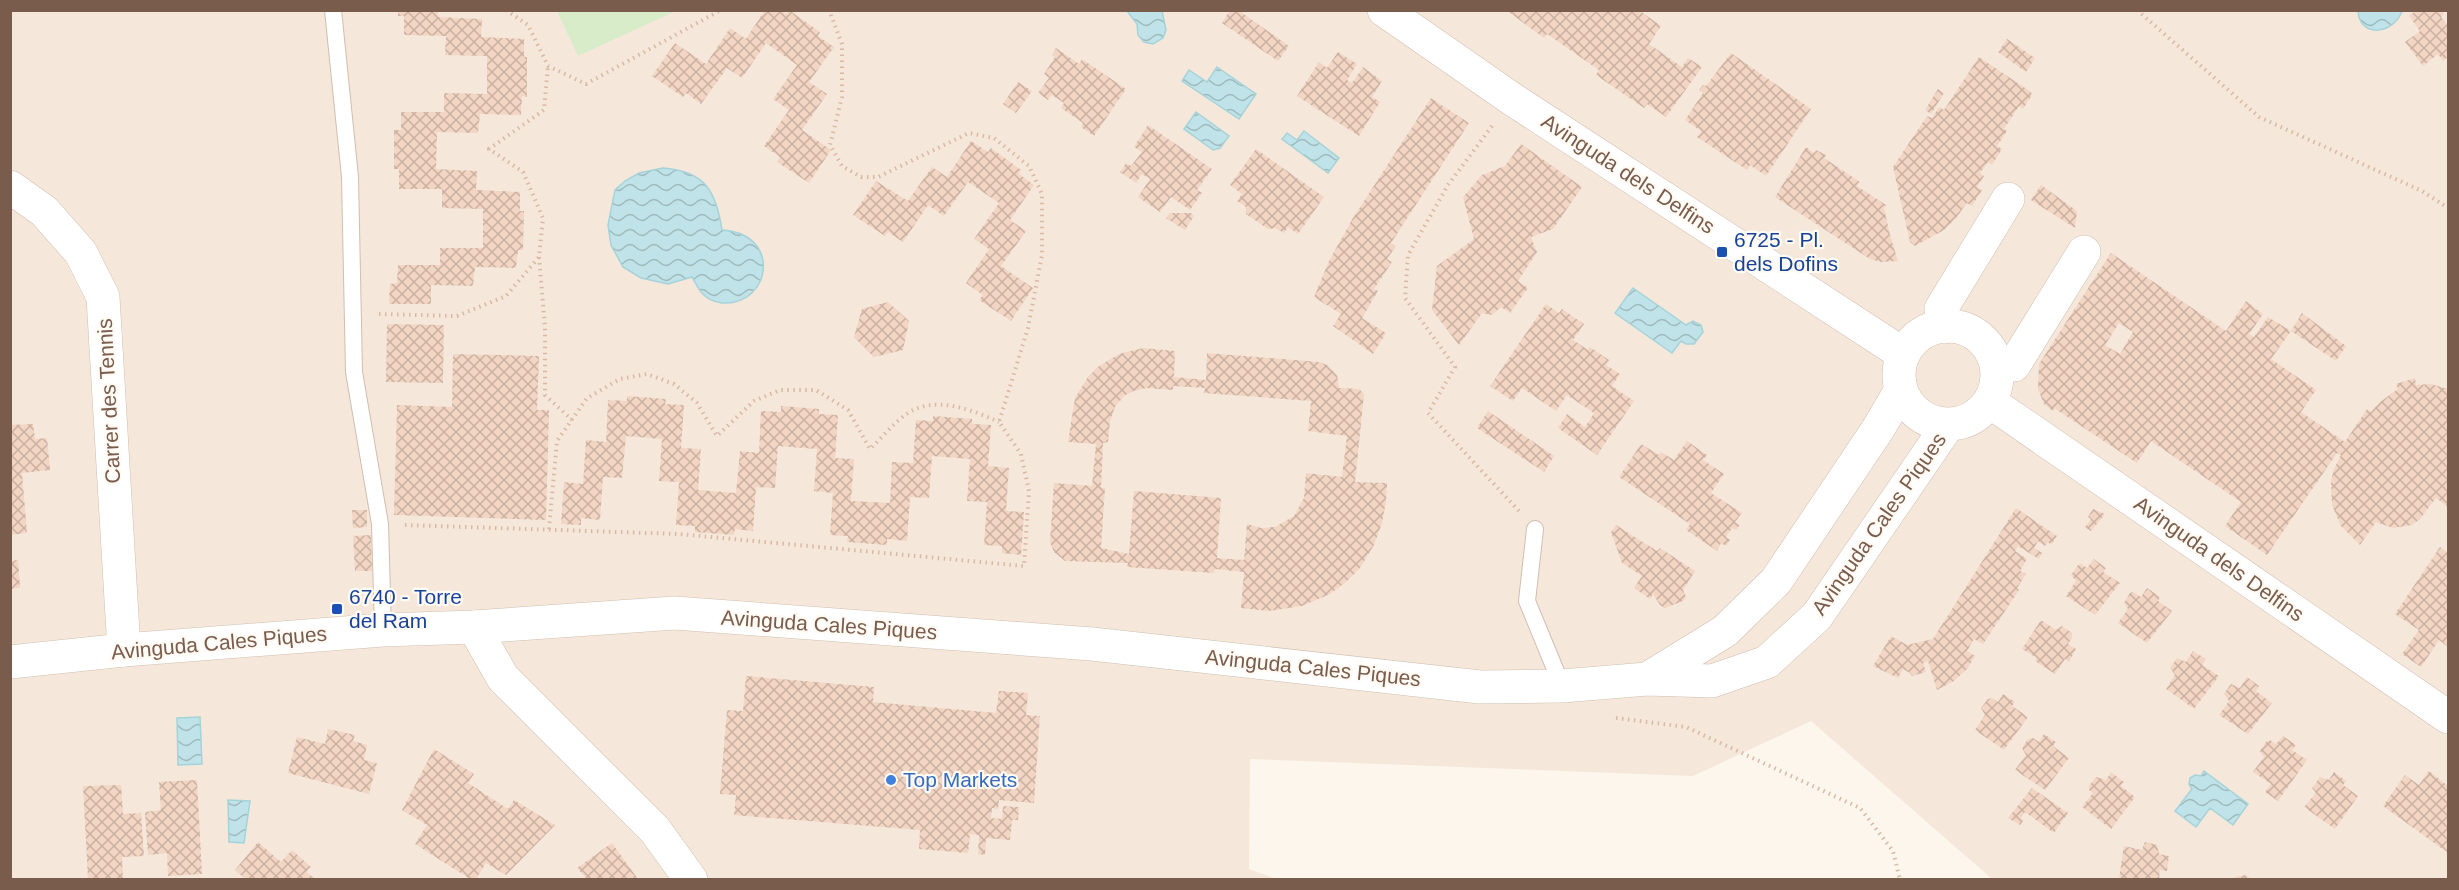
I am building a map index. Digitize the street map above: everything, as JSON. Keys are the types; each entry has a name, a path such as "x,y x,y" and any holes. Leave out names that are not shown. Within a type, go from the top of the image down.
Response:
{"street":[{"name":"Avinguda dels Delfins","path":"1384,10 1512,99 1903,354"},
{"name":"Carrer des Tennis","path":"10,187 44,211 81,253 103,297 124,650"},
{"path":"1945,327 1941,309 2008,199"},
{"path":"1996,365 2014,366 2084,252"},
{"path":"1945,327 1958,327 1978,336 1990,350 1996,365 1997,384 1990,402 1976,416 1964,422 1948,425 1921,417 1909,404 1901,390 1899,374 1903,354 1922,334 1945,327"},
{"name":"Avinguda Cales Piques","path":"1647,679 1725,631 1776,581 1878,429 1901,390"},
{"name":"Avinguda dels Delfins","path":"1990,402 2448,717"},
{"name":"Avinguda Cales Piques","path":"10,662 124,650 383,630 474,627 675,613 1092,644 1480,687 1562,686 1647,679 1712,681 1767,662 1817,616 1948,425"},
{"path":"474,627 503,678 655,830 691,879"}],"lane":[{"path":"333,10 350,177 354,372 380,524 383,630"},
{"path":"1535,529 1527,601 1562,686"}],"path":[{"path":"506,10 528,25 548,66 544,110 489,149 523,172 543,218 539,256 545,327 545,395 572,420"},
{"path":"548,66 586,84 721,10"},
{"path":"829,10 842,44 842,97 830,145 842,166 861,177 878,177 969,133 994,138 1029,166 1042,194 1042,255 1028,328 999,422"},
{"path":"2137,10 2259,117 2422,191 2448,208"},
{"path":"1512,99 1448,185 1408,255 1405,298 1455,367 1428,413 1535,529"},
{"path":"353,314 457,316 506,296 539,256"},
{"path":"380,524 679,534 1024,566 1029,491 1021,454 999,422 965,407 932,405 909,412 870,449 848,411 816,390 780,390 754,401 717,436 697,403 674,384 647,374 620,379 586,398 557,441 549,529"},
{"path":"1615,718 1686,727 1860,808 1893,851 1900,879"}],"shaded area":[{"path":"10,11 2448,11 2448,879 1992,879 1811,721 1693,776 1250,759 1249,869 1277,879 11,879"}],"green space":[{"path":"557,11 676,11 578,56"}],"water":[{"path":"2358,10 2402,11 2392,25 2378,30 2365,26 2360,20"},
{"path":"1127,11 1162,11 1166,30 1163,38 1153,44 1144,42 1138,35 1137,24"},
{"path":"1217,67 1256,94 1239,119 1182,81 1189,70 1207,82"},
{"path":"1196,112 1229,136 1220,148 1213,150 1184,129"},
{"path":"1304,131 1339,158 1328,173 1282,139 1287,133 1297,140"},
{"path":"663,168 689,173 699,179 712,194 722,230 741,234 754,243 762,255 763,269 760,282 752,293 739,301 719,303 704,295 692,277 668,284 641,278 623,267 611,245 608,225 615,190 639,173"},
{"path":"1633,288 1686,325 1693,321 1701,325 1703,332 1694,344 1681,341 1672,353 1615,313"},
{"path":"200,717 202,764 178,765 177,718"},
{"path":"2204,771 2248,804 2233,825 2210,808 2196,827 2175,811 2192,789 2189,784 2190,778 2195,775 2201,776"},
{"path":"228,800 250,801 244,843 229,842"}],"building":[{"path":"398,10 438,10 438,17 482,19 481,37 524,39 524,57 527,57 527,97 522,96 521,115 480,114 478,133 437,132 436,169 477,171 476,190 520,192 520,211 524,211 523,250 518,250 516,268 475,267 473,286 431,285 431,304 389,304 390,284 397,283 398,265 440,265 440,248 483,248 483,209 442,208 442,189 399,189 399,169 394,169 394,130 401,130 401,112 444,112 444,93 487,94 487,56 445,55 446,36 404,35 404,16 398,16"},
{"path":"765,10 781,10 786,14 789,10 820,32 818,36 834,47 809,82 827,94 802,130 831,150 809,183 777,162 780,157 764,146 789,110 773,99 797,65 766,43 742,78 727,68 701,104 686,93 683,97 652,76 675,43 706,64 730,28 746,39"},
{"path":"1230,10 1238,10 1289,46 1278,61 1222,23"},
{"path":"1506,10 1639,10 1661,26 1649,44 1682,67 1688,58 1702,67 1666,117 1647,104 1644,108 1596,75 1599,70 1547,34 1544,38"},
{"path":"2416,10 2441,10 2444,14 2441,17 2448,26 2448,57 2443,61 2438,54 2423,66 2405,42 2420,31 2409,16"},
{"path":"2007,39 2035,58 2026,72 1998,52"},
{"path":"1056,48 1079,64 1082,59 1126,89 1094,136 1081,127 1083,123 1061,108 1064,103 1052,95 1048,100 1038,93 1049,78 1044,74 1055,57 1052,55"},
{"path":"1338,52 1357,64 1347,80 1352,83 1363,67 1382,81 1372,97 1380,102 1359,136 1297,96 1319,62 1327,68"},
{"path":"1731,53 1811,109 1766,176 1750,165 1747,170 1697,137 1701,131 1685,120 1703,93 1699,90 1703,85 1706,86"},
{"path":"1979,57 2031,92 2032,95 2023,109 2019,106 2004,129 2007,131 1997,146 2002,149 1992,165 1988,162 1980,173 1984,176 1977,187 1982,190 1972,206 1967,203 1944,230 1915,246 1910,242 1893,167 1927,116 1932,118 1939,107 1944,110"},
{"path":"1018,82 1032,91 1016,113 1003,104"},
{"path":"1938,89 1944,93 1931,114 1925,110"},
{"path":"1431,98 1469,123 1391,243 1396,246 1387,259 1392,262 1374,289 1378,291 1362,318 1386,333 1373,354 1333,326 1341,314 1314,297 1329,261 1353,218"},
{"path":"1148,125 1212,169 1197,190 1202,193 1190,210 1171,197 1160,212 1138,197 1150,179 1142,174 1136,183 1120,172 1126,163 1131,166 1142,152 1134,147"},
{"path":"971,141 988,152 991,148 1021,170 1019,174 1034,185 1010,220 1026,231 1001,266 1033,288 1011,321 979,300 983,295 966,283 989,249 974,239 999,203 968,182 944,216 928,205 903,242 888,232 885,236 853,215 876,181 908,201 932,167 947,177"},
{"path":"1521,144 1582,187 1553,229 1531,237 1537,252 1518,281 1528,288 1510,313 1501,307 1492,315 1482,313 1459,345 1432,310 1437,266 1474,239 1463,197 1482,175 1505,166"},
{"path":"1806,147 1814,153 1816,150 1826,155 1824,158 1860,182 1857,186 1886,205 1884,208 1898,261 1881,262 1870,259 1775,197"},
{"path":"1256,149 1324,197 1298,234 1288,227 1284,233 1275,228 1268,229 1246,214 1246,207 1237,201 1242,194 1230,185"},
{"path":"2041,185 2077,211 2075,228 2031,200"},
{"path":"1170,213 1191,213 1194,216 1185,230 1166,218"},
{"path":"2111,253 2226,331 2246,301 2263,314 2249,334 2254,337 2268,317 2291,331 2271,359 2316,390 2301,412 2345,442 2367,409 2371,412 2398,389 2396,384 2415,378 2416,385 2431,384 2448,389 2448,507 2436,498 2420,519 2412,525 2393,528 2376,522 2360,545 2341,526 2332,505 2331,481 2341,455 2337,453 2267,555 2225,526 2241,502 2151,441 2137,463 2054,408 2053,411 2044,404 2038,389 2039,364","holes":["2119,323 2133,332 2120,354 2105,345"]},
{"path":"888,302 909,321 903,350 874,357 854,337 862,309"},
{"path":"1546,304 1559,313 1562,309 1584,324 1573,340 1588,350 1590,347 1609,360 1606,365 1620,374 1612,386 1634,401 1597,455 1558,428 1567,414 1585,427 1594,413 1567,395 1556,411 1522,388 1513,401 1490,386"},
{"path":"2302,313 2346,346 2336,361 2291,331"},
{"path":"387,324 444,325 443,383 386,382"},
{"path":"1143,348 1175,351 1174,377 1206,380 1207,353 1319,362 1327,365 1337,375 1339,388 1359,389 1364,394 1355,482 1387,483 1382,523 1374,545 1360,568 1330,594 1302,606 1268,611 1241,608 1244,572 1215,569 1214,573 1127,567 1128,563 1065,561 1054,552 1050,542 1054,483 1092,486 1096,444 1068,442 1075,398 1088,377 1099,366 1119,354","holes":["1173,386 1205,388 1204,393 1311,401 1308,431 1347,436 1342,477 1306,473 1304,498 1294,516 1275,527 1261,528 1247,524 1244,560 1217,558 1221,498 1134,491 1129,554 1101,548 1105,488 1101,488 1103,443 1108,442 1110,421 1115,407 1124,396 1147,388 1173,390"]},
{"path":"453,354 539,356 537,410 549,410 546,520 394,515 397,405 452,407"},
{"path":"627,396 666,399 665,404 684,405 681,448 701,449 698,490 736,493 740,451 759,453 761,411 781,412 781,406 819,409 819,414 838,415 835,458 854,459 851,501 890,503 892,462 913,463 916,420 933,421 933,416 972,419 972,424 991,425 988,466 1009,468 1006,511 1024,512 1021,555 1002,553 1002,546 984,545 987,502 967,501 970,459 932,456 929,498 910,497 907,541 887,539 887,545 847,542 848,536 830,535 833,493 814,491 817,449 778,446 775,488 756,487 753,531 735,529 734,535 695,532 695,526 676,525 679,482 659,481 662,439 626,436 622,478 603,477 600,520 581,518 581,525 561,524 564,482 583,484 586,440 606,442 608,400 627,401"},
{"path":"1488,411 1554,456 1544,472 1477,428"},
{"path":"33,424 35,439 47,438 50,470 22,473 27,533 10,535 10,425"},
{"path":"1687,441 1707,455 1703,460 1724,474 1711,493 1742,513 1735,522 1740,525 1736,530 1732,528 1726,537 1730,540 1726,546 1721,543 1717,551 1686,530 1690,524 1619,477 1641,444 1659,455 1661,452 1674,460"},
{"path":"2016,508 2057,536 2051,545 2048,542 2045,546 2038,541 2034,548 2042,553 2039,559 2018,546 2015,551 2027,559 2020,571 2026,574 2017,588 2019,590 1983,644 1974,639 1967,651 1975,656 1967,669 1954,681 1937,690 1928,661 1923,663 1926,672 1912,676 1903,669 1898,678 1873,666 1891,636 1907,645 1933,639"},
{"path":"2093,509 2105,514 2091,531 2085,527 2091,519 2088,517"},
{"path":"352,510 367,510 367,527 353,528"},
{"path":"1616,525 1657,551 1660,548 1695,571 1683,590 1686,597 1683,601 1665,608 1660,605 1653,594 1650,599 1634,588 1642,576 1622,563 1611,532"},
{"path":"371,535 372,571 355,571 353,536"},
{"path":"2440,547 2448,553 2448,647 2439,640 2421,667 2402,654 2419,630 2395,614"},
{"path":"2094,559 2106,568 2103,572 2120,583 2095,615 2066,596 2076,581 2071,575 2078,565 2081,564 2087,568"},
{"path":"18,560 20,588 10,589 10,561"},
{"path":"2147,588 2160,597 2158,601 2172,611 2147,643 2118,623 2128,609 2124,603 2130,593 2133,592 2141,597"},
{"path":"2041,620 2056,630 2062,626 2072,633 2068,644 2076,649 2069,662 2065,659 2055,674 2035,661 2037,658 2022,649"},
{"path":"2193,651 2206,659 2202,665 2219,676 2194,709 2166,689 2175,675 2170,668 2177,658 2186,662"},
{"path":"746,676 874,687 873,702 996,713 999,691 1028,693 1026,715 1040,716 1034,803 999,800 998,809 992,808 991,818 1002,819 1003,806 1019,807 1018,820 1012,820 1010,840 986,838 985,855 978,854 979,835 970,834 968,853 919,849 920,830 734,815 736,795 720,794 727,710 743,711"},
{"path":"2247,677 2259,686 2256,691 2272,703 2248,734 2219,715 2229,701 2224,694 2231,684 2240,688"},
{"path":"2003,694 2015,702 2012,706 2028,717 2004,750 1975,730 1985,715 1981,708 1988,699 1992,698 1998,702"},
{"path":"328,729 355,735 353,741 367,745 364,760 377,763 369,794 288,773 297,737 325,744"},
{"path":"2044,734 2056,742 2053,746 2069,758 2045,790 2015,770 2026,755 2022,748 2028,739 2033,738 2039,742"},
{"path":"2283,736 2296,745 2292,750 2307,760 2278,801 2265,792 2271,784 2253,772 2264,757 2260,751 2266,742 2270,740 2276,744"},
{"path":"434,749 474,774 468,783 508,809 514,800 555,825 506,875 486,863 476,879 470,879 415,844 427,825 402,810"},
{"path":"2429,771 2448,786 2448,853 2383,806 2405,775 2419,785"},
{"path":"2111,772 2124,782 2121,786 2135,797 2111,829 2082,807 2093,793 2089,790 2089,786 2096,777 2106,780"},
{"path":"2334,772 2346,781 2343,785 2358,796 2335,829 2304,807 2316,793 2312,788 2320,777 2329,780"},
{"path":"197,780 202,874 168,876 167,853 148,855 145,812 161,810 159,782"},
{"path":"121,785 123,814 141,813 144,856 122,857 123,879 88,879 83,786"},
{"path":"2032,788 2068,813 2054,833 2025,812 2020,825 2008,818"},
{"path":"258,842 281,862 292,850 311,867 306,872 315,879 245,879 235,870"},
{"path":"2145,842 2157,845 2159,854 2169,856 2167,871 2160,870 2159,879 2119,879 2124,846 2142,850"},
{"path":"612,843 638,879 587,879 577,868"},
{"path":"2246,875 2251,879 2234,879 2235,877"}],"place":[{"name":"6725 - Pl. dels Dofins","path":"1722,252"},
{"name":"6740 - Torre del Ram","path":"337,609"},
{"name":"Top Markets","path":"891,780"}]}
